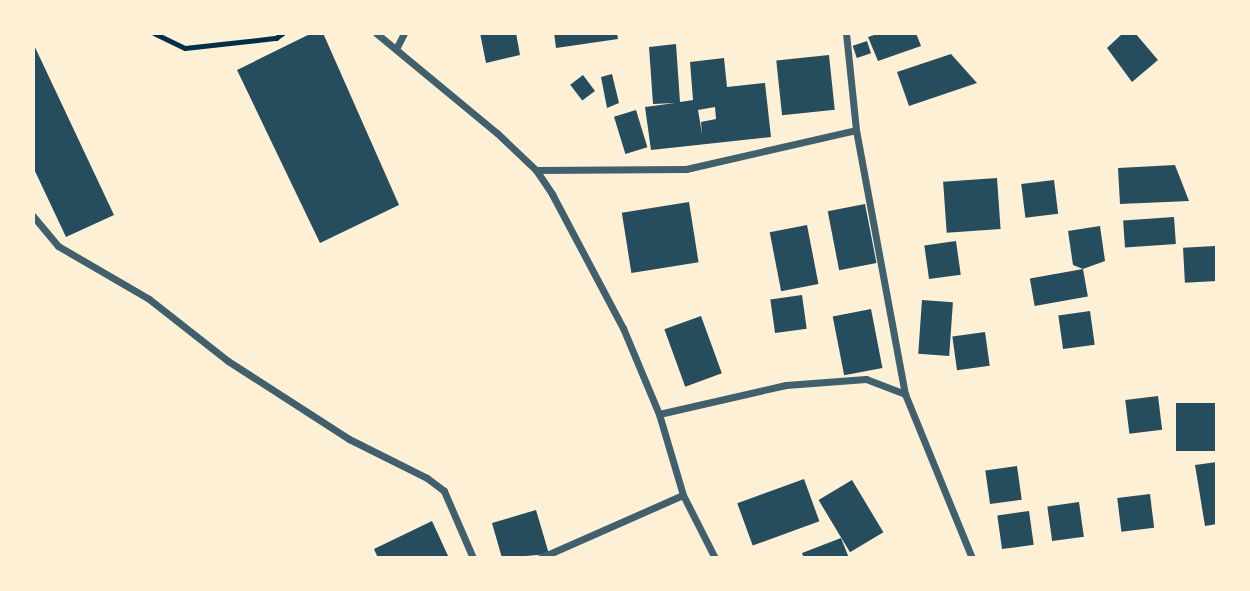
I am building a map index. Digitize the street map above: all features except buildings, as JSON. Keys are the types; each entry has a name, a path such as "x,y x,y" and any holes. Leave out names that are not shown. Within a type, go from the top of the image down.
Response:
{"street":[{"path":"376,33 536,170 623,328 659,414 683,495 715,558"},
{"path":"396,49 404,33"},
{"path":"846,33 856,130 905,394 972,558"},
{"path":"536,170 686,169 856,130"},
{"path":"33,216 58,246 149,299 228,360 349,439 427,478 443,491 473,558"},
{"path":"659,414 786,385 866,380 905,394"},
{"path":"540,558 683,495"}],"path":[{"path":"154,33 185,48 276,38 283,33"}]}
